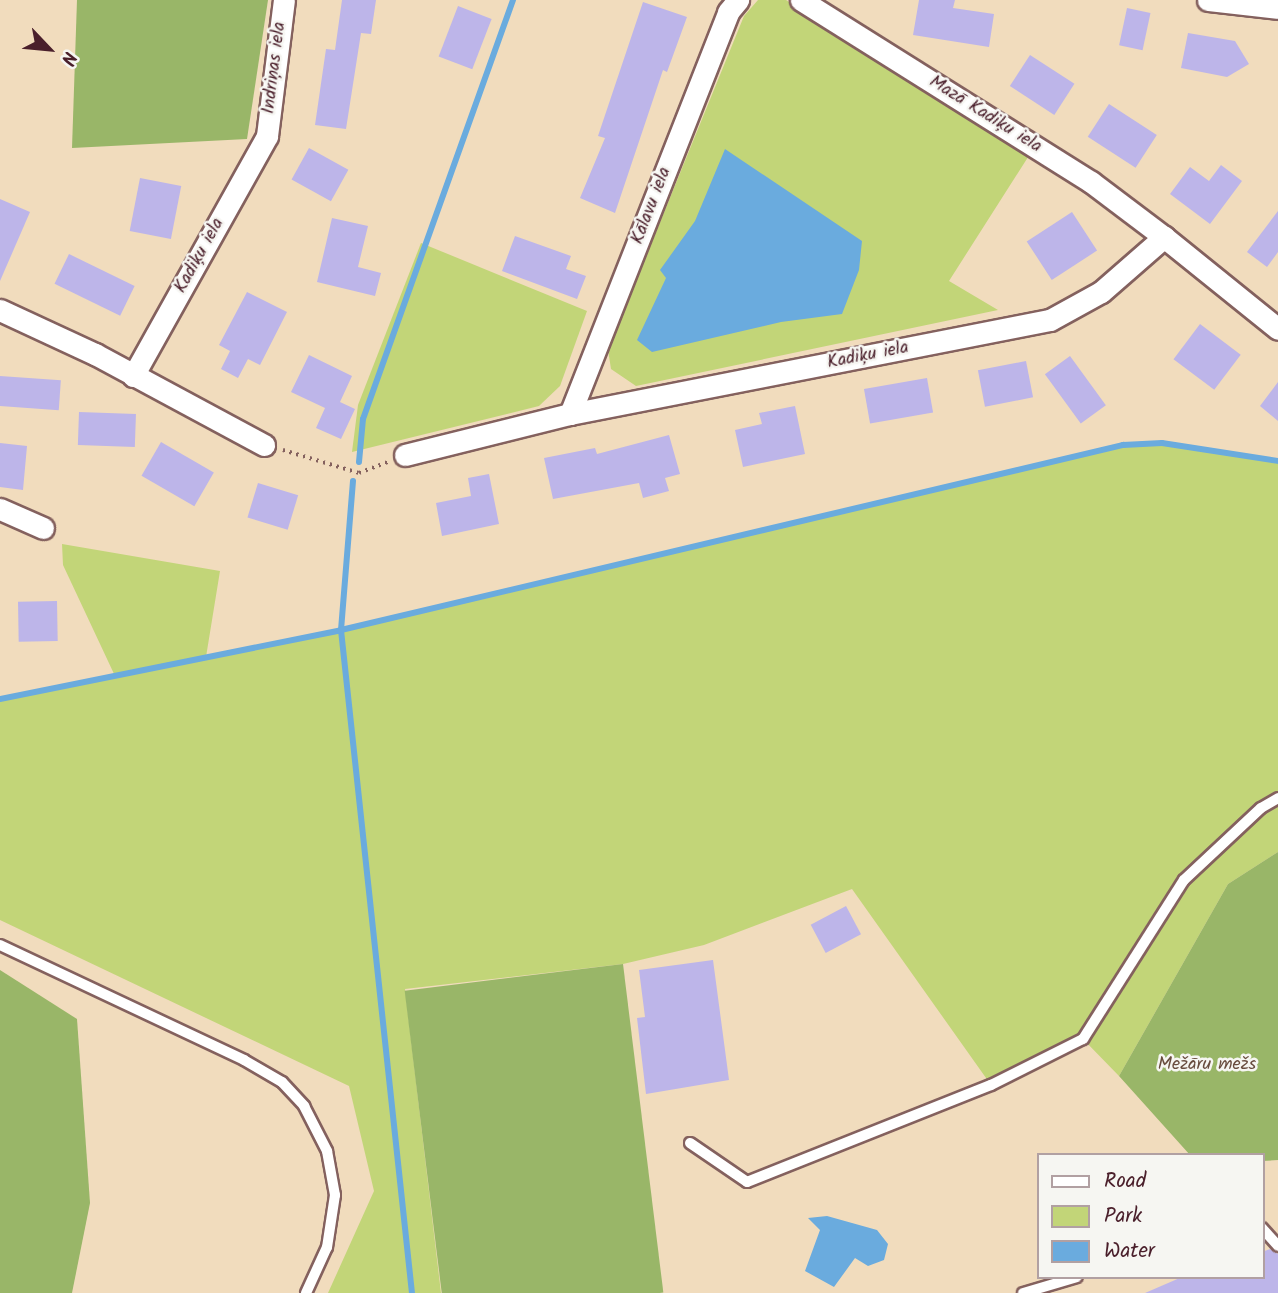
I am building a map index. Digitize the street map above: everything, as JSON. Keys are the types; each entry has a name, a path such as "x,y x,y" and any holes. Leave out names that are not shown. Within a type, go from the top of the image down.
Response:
{"street":[{"name":"Indriņas iela","path":"267,136 284,0"},
{"name":"Kālavu iela","path":"570,414 728,12 738,0"},
{"name":"Mazā Kadiķu iela","path":"801,0 1091,182 1164,237"},
{"path":"1208,0 1278,8"},
{"name":"Kadiķu iela","path":"133,376 267,136"},
{"name":"Kadiķu iela","path":"405,455 570,414 1050,320 1101,292 1164,237"},
{"path":"1164,237 1278,329"},
{"path":"0,310 264,444"},
{"path":"0,509 43,528"}],"lane":[{"path":"690,1143 747,1181 992,1085 1083,1039 1184,880 1261,808 1278,798"},
{"path":"0,944 244,1060 282,1082 304,1106 327,1151 335,1195 327,1247 306,1293"},
{"path":"1264,1230 1278,1246"},
{"path":"1023,1293 1070,1279"}],"path":[{"path":"264,444 359,473 405,455"}],"green space":[{"path":"77,0 268,0 247,139 72,148"},
{"path":"758,0 786,0 1030,154 949,281 998,310 636,386 611,369 608,350 744,16"},
{"path":"421,243 587,311 560,386 539,406 352,452 358,405"},
{"path":"1162,443 1278,461 1278,852 1228,884 1119,1076 1083,1039 991,1085 852,889 704,945 623,964 405,989 441,1293 328,1293 374,1191 349,1086 0,920 0,699 115,676 63,565 62,544 220,571 206,657 341,630 1123,445"},
{"name":"Mežāru mežs","path":"1278,852 1278,1160 1264,1161 1264,1153 1188,1153 1119,1076 1228,884"},
{"path":"623,964 663,1293 442,1293 405,991"},
{"path":"0,970 77,1019 90,1203 72,1293 0,1293"}],"water":[{"path":"725,149 862,241 859,270 842,314 781,322 652,352 637,340 666,278 660,270 695,221"},
{"path":"827,1216 877,1230 888,1244 884,1260 868,1266 855,1258 834,1287 805,1271 820,1230 808,1218"}],"building":[{"path":"342,0 376,0 371,34 361,33 346,129 315,125 326,49 335,50"},
{"path":"919,0 955,0 953,8 994,14 989,47 913,35"},
{"path":"643,2 687,17 667,72 663,70 615,213 580,198 605,138 598,136"},
{"path":"458,6 492,19 472,69 439,56"},
{"path":"1127,8 1150,13 1143,50 1119,45"},
{"path":"1188,33 1235,41 1249,64 1227,77 1181,68"},
{"path":"1030,55 1074,84 1054,115 1010,86"},
{"path":"1109,104 1157,135 1136,168 1088,137"},
{"path":"309,148 348,170 331,201 292,179"},
{"path":"1221,165 1242,181 1210,224 1170,194 1190,167 1209,181"},
{"path":"140,178 181,186 171,239 130,231"},
{"path":"0,199 30,212 0,281"},
{"path":"1278,211 1278,252 1267,267 1247,252"},
{"path":"1072,212 1097,251 1052,280 1027,241"},
{"path":"332,218 368,226 358,267 381,273 375,296 317,282"},
{"path":"515,236 571,256 566,269 586,276 577,299 502,271"},
{"path":"69,254 135,286 120,316 55,284"},
{"path":"247,292 287,312 260,365 248,359 238,378 221,369 230,351 219,345"},
{"path":"1200,324 1241,355 1214,390 1174,359"},
{"path":"309,355 352,376 340,402 355,409 341,439 316,428 325,408 291,392"},
{"path":"1070,356 1106,405 1081,424 1045,374"},
{"path":"1026,361 1033,397 985,407 978,370"},
{"path":"0,376 61,380 59,410 0,406"},
{"path":"927,378 933,412 870,424 864,389"},
{"path":"1278,382 1278,421 1260,406"},
{"path":"795,406 805,454 743,467 735,430 762,424 759,413"},
{"path":"79,412 136,414 135,447 78,445"},
{"path":"669,435 680,474 665,478 669,491 643,498 639,483 553,499 544,458 595,448 597,454"},
{"path":"161,442 214,472 194,506 142,476"},
{"path":"0,443 27,446 23,490 0,487"},
{"path":"489,474 499,524 442,536 436,503 471,496 468,478"},
{"path":"258,483 298,495 288,530 247,517"},
{"path":"57,601 58,641 19,642 18,602"},
{"path":"846,906 861,934 826,953 811,925"},
{"path":"713,960 729,1080 646,1094 637,1018 645,1017 639,970"},
{"path":"1270,1249 1278,1254 1278,1293 1145,1293 1177,1279 1264,1279 1264,1251"}],"waterway":[{"path":"359,462 363,419 513,0"},
{"path":"0,699 341,630 1123,445 1162,443 1278,461"},
{"path":"353,481 341,630 412,1293"}]}
